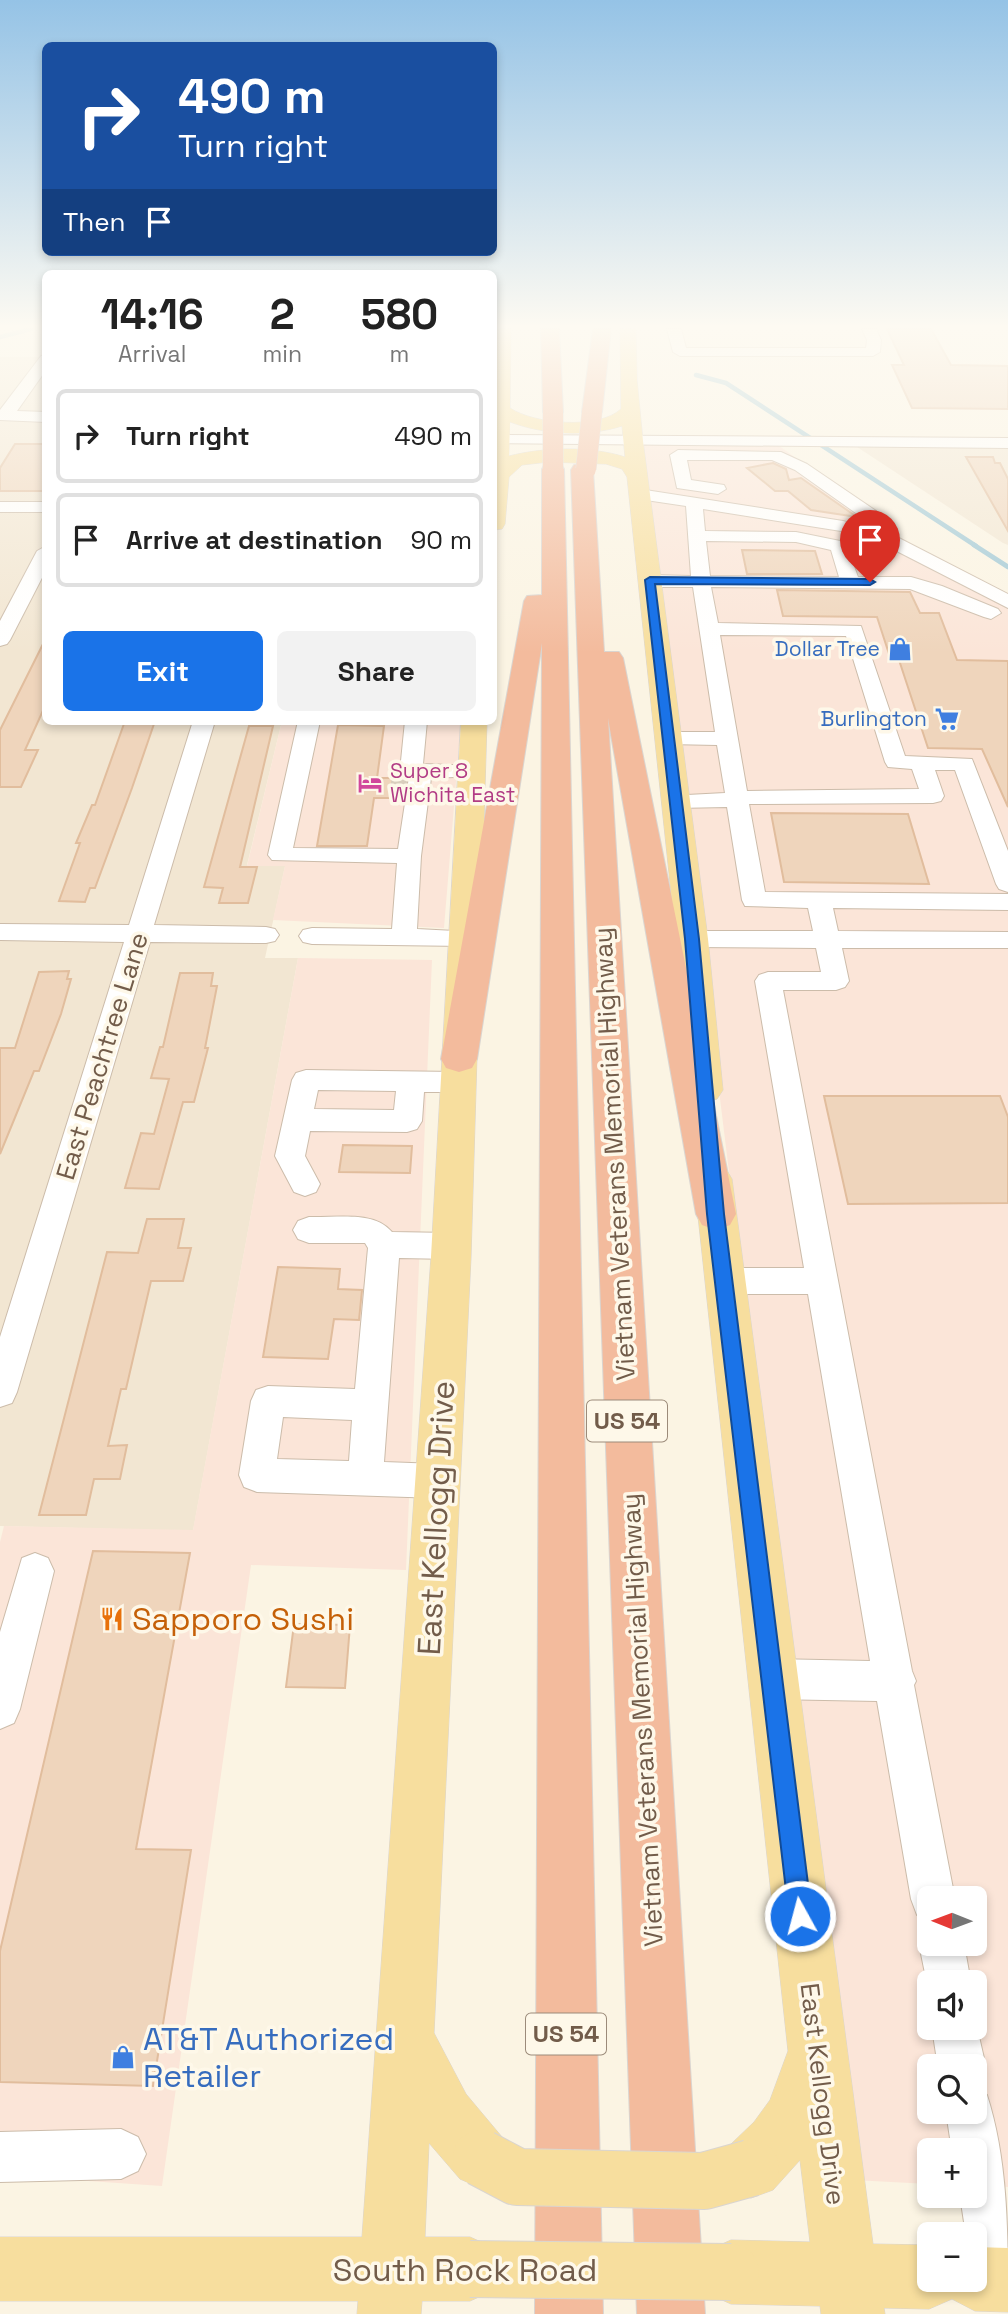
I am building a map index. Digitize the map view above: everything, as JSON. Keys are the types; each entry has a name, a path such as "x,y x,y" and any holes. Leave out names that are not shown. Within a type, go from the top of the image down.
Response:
{"highway":[{"name":"Vietnam Veterans Memorial Highway","path":"561,437 574,487 600,879 671,2314"},
{"name":"Vietnam Veterans Memorial Highway","path":"569,2314 574,487 618,441 616,437"},
{"path":"617,437 618,441"},
{"path":"458,1070 574,487"},
{"path":"574,487 716,1214"}],"main road":[{"path":"497,483 498,437"},
{"path":"497,483 516,460 548,456 608,458 629,465 617,437"},
{"name":"East Kellogg Drive","path":"618,437 650,580 692,939 723,1281 834,2193 850,2294"},
{"name":"East Kellogg Drive","path":"390,2292 451,1245 474,725"},
{"path":"405,2035 445,2115 481,2158 517,2177 704,2180 751,2168 781,2140 801,2104 817,2047"},
{"name":"South Rock Road","path":"0,2269 390,2292 470,2269 731,2272 850,2294 917,2280"}],"street":[{"path":"590,437 775,455 801,467 876,519 871,534"},
{"path":"618,441 694,503 701,581 754,900 1008,902"},
{"path":"1008,443 765,441 678,456 682,484 887,539 1008,602"},
{"path":"713,451 728,497"},
{"path":"694,503 728,497 779,499"},
{"path":"0,507 42,507"},
{"path":"695,536 796,537 839,546 850,582"},
{"path":"0,640 6,619 42,558"},
{"path":"650,580 911,583 1008,619"},
{"path":"743,581 752,629"},
{"path":"709,629 854,630 896,762 964,764 1008,884"},
{"name":"East Peachtree Lane","path":"0,1392 203,725"},
{"path":"308,725 281,855 409,856"},
{"path":"404,937 410,782 416,725"},
{"path":"668,738 727,739"},
{"path":"676,801 737,800 753,796 933,796 921,763"},
{"path":"410,782 470,771"},
{"path":"819,900 836,981 768,981 931,1886"},
{"path":"0,932 266,935"},
{"path":"312,936 465,938"},
{"path":"692,939 1008,940"},
{"path":"305,1184 290,1156 306,1080 411,1081 458,1070"},
{"path":"298,1121 407,1121 411,1081"},
{"path":"309,1230 373,1231 384,1245 365,1478"},
{"path":"384,1245 451,1245"},
{"path":"723,1281 821,1281"},
{"path":"371,1405 268,1401 257,1475 438,1481"},
{"path":"2,1696 34,1570"},
{"path":"772,1679 896,1681"},
{"path":"972,2124 994,2280"},
{"path":"0,2157 121,2154"}],"shaded area":[{"path":"0,437 42,437 42,725 281,725 247,865 285,866 265,958 298,958 193,1531 0,1526"},
{"path":"639,440 771,440 885,522 853,524 1008,596 1008,2187 987,2186 987,2138 917,2138 917,2183 853,2180"},
{"path":"848,441 1008,441 1008,545 1003,543"},
{"path":"281,725 461,725 444,928 273,920 285,866 247,866"},
{"path":"298,958 432,960 406,1570 251,1565 162,2186 0,2175 0,1542 4,1526 193,1530"}],"building":[{"path":"15,444 42,444 42,491 0,491 0,468"},
{"path":"966,457 993,457 995,463 1000,463 1008,479 1008,531"},
{"path":"773,463 786,469 789,480 801,478 857,517 811,510 788,491 775,491 747,468"},
{"path":"742,550 815,551 822,574 747,574"},
{"path":"777,590 910,592 920,613 939,613 957,660 1008,661 1008,807 982,749 928,748 899,660 891,660 877,617 783,616"},
{"path":"42,646 42,713 25,750 38,750 21,787 0,787 0,730"},
{"path":"124,725 154,725 95,888 90,888 85,902 59,901 80,843 76,843 92,805 95,805"},
{"name":"Super 8 Wichita East","path":"338,725 384,726 377,778 393,778 391,798 374,798 367,846 317,846"},
{"path":"249,726 273,726 240,867 257,867 248,903 219,903 223,888 204,887"},
{"path":"771,813 908,814 929,884 784,882"},
{"path":"69,971 67,979 71,979 61,1014 39,1071 34,1071 0,1154 0,1048 15,1048 39,972"},
{"path":"180,973 213,973 211,986 217,986 205,1048 208,1048 194,1102 183,1102 159,1189 125,1188 141,1133 154,1134 169,1079 151,1078 160,1047 163,1047"},
{"path":"824,1096 1000,1096 1008,1117 1008,1203 848,1204"},
{"path":"343,1145 412,1146 410,1173 339,1172"},
{"path":"147,1219 184,1219 178,1248 191,1248 183,1281 151,1281 126,1389 121,1389 108,1446 127,1445 120,1479 94,1479 86,1515 39,1515 107,1252 138,1253"},
{"path":"278,1267 340,1269 338,1289 362,1290 359,1320 334,1319 328,1359 263,1357"},
{"path":"93,1551 190,1553 136,1849 191,1850 153,2086 0,2082 0,1951"},
{"path":"294,1624 350,1625 345,1688 286,1687"}],"waterway":[{"path":"809,437 976,546"},
{"path":"974,545 1008,567"}],"tunnel":[{"path":"400,789 402,778"}],"place":[{"name":"Dollar Tree","path":"900,649"},
{"name":"Burlington","path":"947,719"},
{"name":"Super 8 Wichita East","path":"370,783"},
{"name":"Sapporo Sushi","path":"112,1619"},
{"name":"AT&T Authorized Retailer","path":"123,2057"}],"route":[{"path":"800,1916 716,1214 692,939 650,580 870,582"}]}
